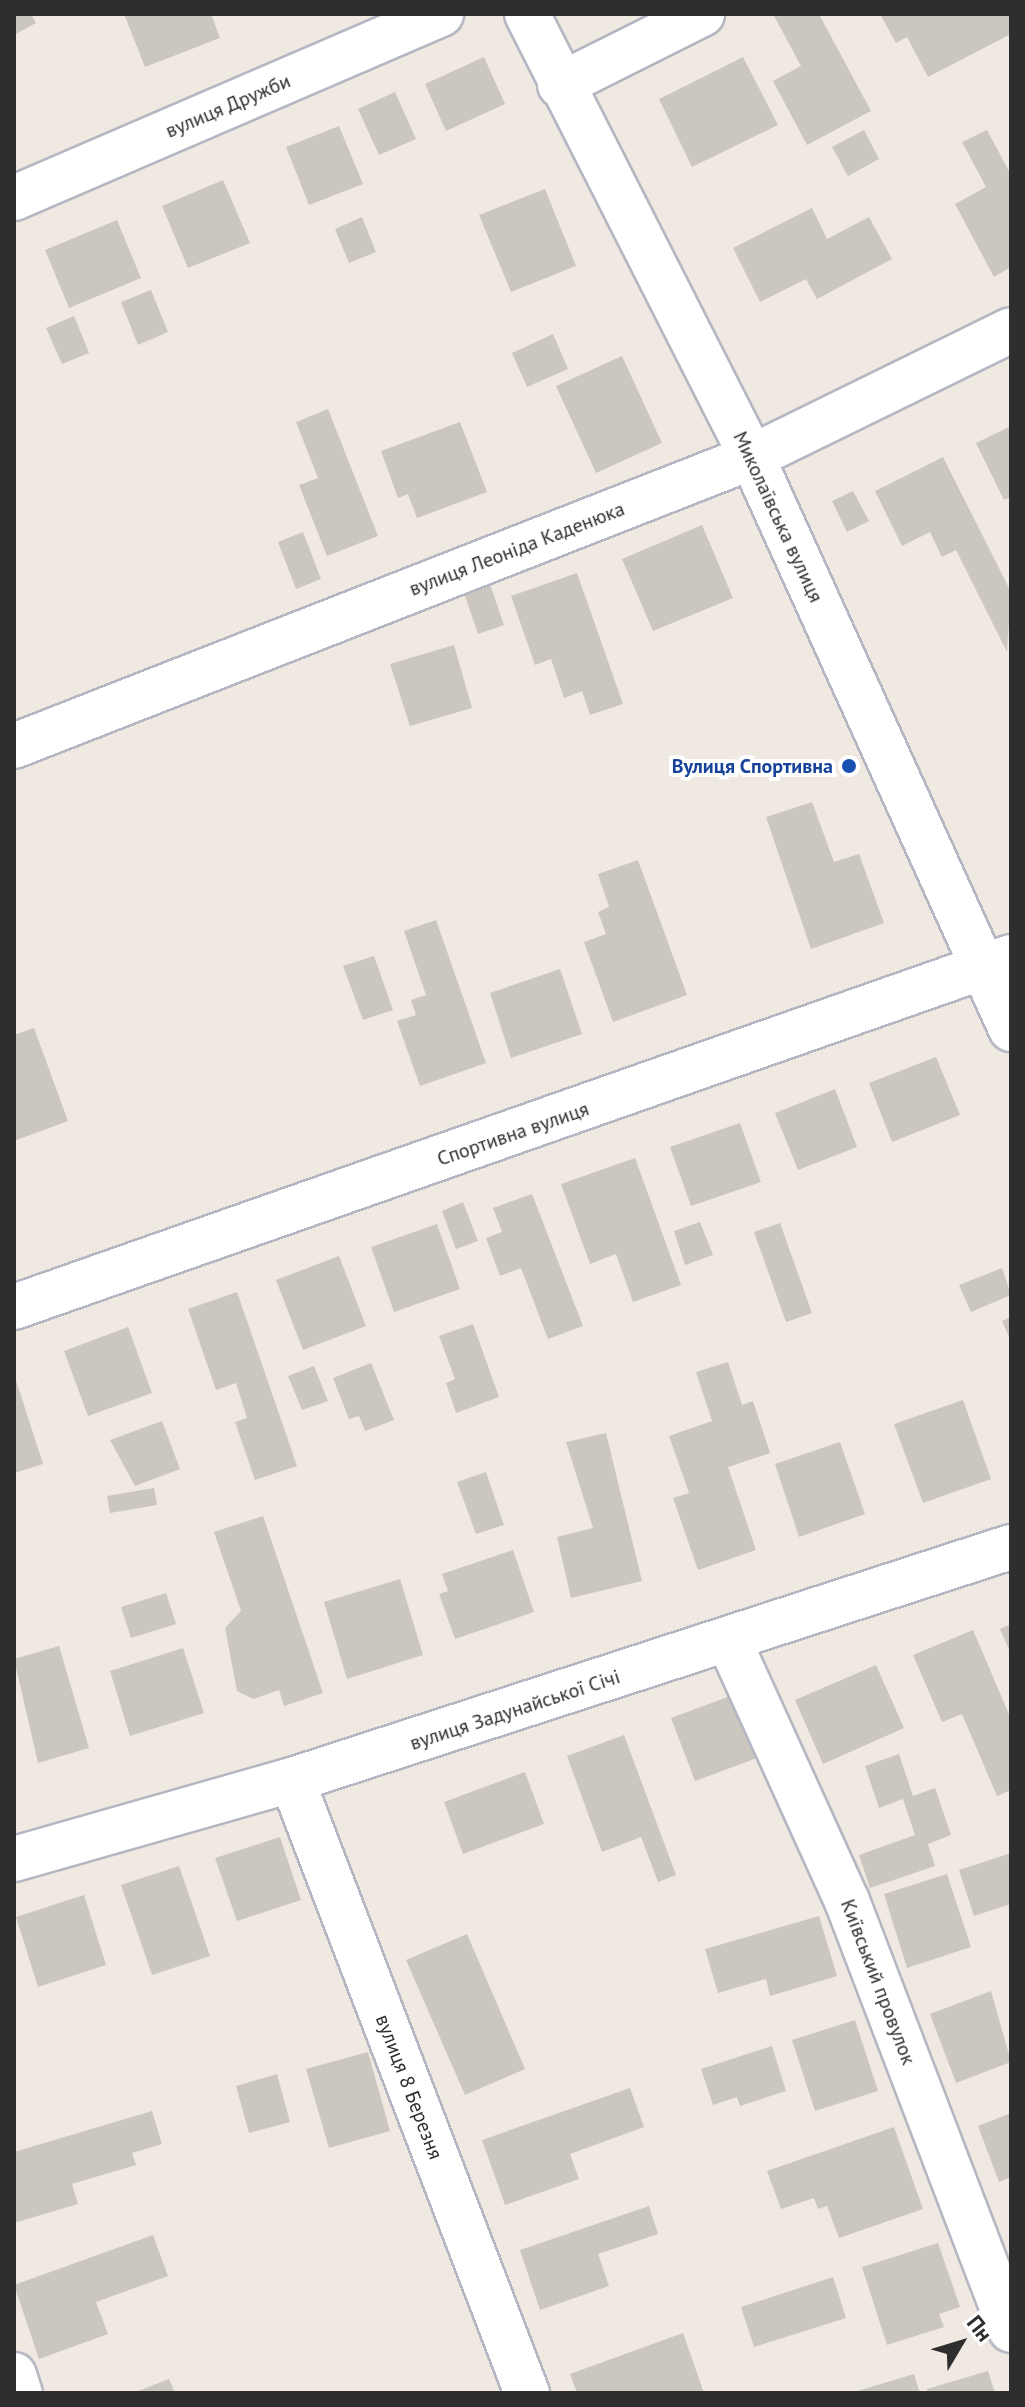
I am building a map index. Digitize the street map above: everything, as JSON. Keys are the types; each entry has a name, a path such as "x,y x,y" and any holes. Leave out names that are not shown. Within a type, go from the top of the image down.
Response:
{"street":[{"name":"вулиця Дружби","path":"14,198 441,14"},
{"name":"Миколаївська вулиця","path":"527,14 560,85 752,457 997,964 1011,1029"},
{"path":"560,85 702,14"},
{"name":"вулиця Леоніда Каденюка","path":"14,746 752,457 1011,330"},
{"name":"Спортивна вулиця","path":"14,1307 997,964"},
{"name":"вулиця Задунайської Січі","path":"14,1859 292,1780 729,1641 1011,1547"},
{"name":"Київський провулок","path":"729,1641 847,1901 1011,2330"},
{"name":"вулиця 8 Березня","path":"292,1780 527,2393"},
{"path":"14,2375 20,2393"}],"building":[{"path":"14,14 31,14 36,23 14,35"},
{"path":"124,14 211,14 220,38 145,67"},
{"path":"773,14 819,14 871,111 807,145 773,81 801,66"},
{"path":"880,14 1011,14 1011,34 928,77 907,37 896,43"},
{"path":"484,57 505,104 446,131 425,84"},
{"path":"743,57 778,125 692,167 659,99"},
{"path":"395,92 416,139 379,155 358,109"},
{"path":"339,126 363,184 309,205 286,147"},
{"path":"864,130 879,159 848,176 832,147"},
{"path":"987,130 1011,175 1011,267 994,277 955,204 986,187 962,142"},
{"path":"223,180 250,243 188,268 162,206"},
{"path":"545,189 576,266 511,292 479,215"},
{"path":"812,208 827,239 869,217 892,259 817,299 806,279 760,302 733,248"},
{"path":"362,217 376,252 349,263 335,229"},
{"path":"117,220 141,278 69,308 45,250"},
{"path":"151,290 168,332 138,345 121,302"},
{"path":"74,316 89,353 62,364 46,328"},
{"path":"553,334 568,369 527,387 512,353"},
{"path":"622,356 662,443 596,473 556,386"},
{"path":"328,409 378,536 327,556 299,485 318,478 296,422"},
{"path":"460,422 487,492 417,518 408,494 398,498 381,451"},
{"path":"1011,426 1011,497 1004,500 976,443"},
{"path":"943,457 1011,592 1007,652 956,550 942,557 930,532 902,546 875,491"},
{"path":"853,491 869,521 847,532 832,501"},
{"path":"702,525 733,598 653,631 622,559"},
{"path":"303,532 321,579 296,589 278,542"},
{"path":"577,573 623,704 590,715 582,691 564,698 551,659 535,665 511,596"},
{"path":"490,584 504,625 478,634 464,593"},
{"path":"454,645 472,708 410,726 390,664"},
{"path":"812,802 834,862 859,854 884,923 811,949 766,817"},
{"path":"638,860 687,995 613,1022 584,942 606,934 598,912 609,907 598,874"},
{"path":"436,920 486,1063 420,1086 397,1021 416,1015 411,1000 426,995 404,931"},
{"path":"374,956 393,1010 363,1020 343,966"},
{"path":"560,969 582,1034 511,1058 490,993"},
{"path":"34,1028 68,1121 14,1141 14,1035"},
{"path":"936,1057 960,1115 892,1142 869,1083"},
{"path":"835,1089 857,1147 798,1170 775,1113"},
{"path":"740,1123 761,1182 691,1206 670,1147"},
{"path":"635,1158 681,1285 633,1302 616,1254 590,1264 561,1184"},
{"path":"532,1194 583,1326 548,1339 521,1268 500,1276 486,1238 502,1232 493,1208"},
{"path":"463,1202 478,1241 456,1249 442,1211"},
{"path":"700,1222 713,1255 685,1265 674,1231"},
{"path":"780,1223 812,1313 786,1322 754,1232"},
{"path":"437,1224 460,1289 394,1312 371,1247"},
{"path":"339,1256 366,1326 303,1350 276,1280"},
{"path":"1002,1268 1011,1295 971,1312 959,1285"},
{"path":"237,1292 297,1466 255,1480 235,1422 247,1418 236,1383 216,1390 188,1309"},
{"path":"1011,1317 1011,1341 1002,1321"},
{"path":"473,1324 499,1397 456,1413 446,1383 455,1379 439,1336"},
{"path":"128,1327 152,1393 88,1416 64,1351"},
{"path":"728,1362 742,1405 753,1401 770,1453 728,1467 756,1550 698,1570 673,1498 689,1493 669,1436 712,1421 696,1372"},
{"path":"371,1363 394,1420 365,1431 359,1416 349,1419 333,1378"},
{"path":"314,1366 328,1401 302,1410 288,1376"},
{"path":"14,1374 43,1464 14,1473"},
{"path":"963,1400 991,1479 923,1503 894,1424"},
{"path":"162,1421 180,1469 135,1486 110,1440"},
{"path":"606,1433 642,1581 571,1598 557,1537 593,1528 566,1442"},
{"path":"840,1442 865,1514 799,1537 775,1464"},
{"path":"486,1472 504,1525 476,1534 457,1482"},
{"path":"154,1488 157,1505 110,1513 107,1496"},
{"path":"263,1516 323,1693 284,1706 279,1690 253,1699 237,1691 225,1628 241,1611 214,1532"},
{"path":"513,1550 534,1612 455,1639 439,1594 448,1591 442,1574"},
{"path":"400,1579 423,1655 347,1679 324,1602"},
{"path":"166,1593 176,1624 131,1638 121,1607"},
{"path":"1011,1624 1011,1654 1000,1629"},
{"path":"973,1630 1011,1719 1011,1790 997,1796 962,1714 942,1722 913,1655"},
{"path":"59,1646 89,1748 38,1763 14,1659"},
{"path":"183,1648 204,1713 130,1736 110,1671"},
{"path":"876,1665 904,1728 823,1764 795,1700"},
{"path":"733,1695 757,1758 695,1781 671,1718"},
{"path":"624,1735 676,1875 658,1882 641,1837 602,1852 567,1756"},
{"path":"899,1754 913,1796 935,1788 951,1835 928,1844 935,1866 870,1888 859,1855 915,1835 903,1799 879,1808 865,1766"},
{"path":"525,1772 544,1824 463,1854 444,1802"},
{"path":"280,1837 301,1900 237,1921 215,1858"},
{"path":"1011,1853 1011,1904 974,1916 959,1870"},
{"path":"179,1866 210,1956 152,1975 121,1885"},
{"path":"947,1874 971,1947 907,1968 884,1894"},
{"path":"84,1895 106,1965 38,1987 16,1917"},
{"path":"819,1916 837,1976 770,1996 766,1979 718,1993 705,1949"},
{"path":"467,1934 525,2069 465,2095 406,1960"},
{"path":"991,1991 1011,2062 956,2083 930,2014"},
{"path":"855,2020 878,2091 815,2111 792,2040"},
{"path":"772,2046 786,2091 740,2106 737,2097 713,2105 701,2069"},
{"path":"368,2052 390,2131 329,2148 306,2069"},
{"path":"277,2074 290,2122 249,2133 236,2086"},
{"path":"630,2088 644,2127 570,2154 579,2179 505,2205 482,2140"},
{"path":"152,2111 162,2144 132,2153 136,2165 72,2184 78,2204 14,2223 14,2152"},
{"path":"1011,2113 1011,2177 999,2182 978,2126"},
{"path":"894,2127 923,2209 839,2238 827,2206 818,2209 814,2198 781,2209 767,2171"},
{"path":"649,2206 658,2234 598,2254 609,2286 540,2310 520,2250"},
{"path":"153,2235 168,2276 96,2302 108,2334 39,2359 14,2285"},
{"path":"938,2243 960,2307 939,2314 944,2327 887,2345 862,2267"},
{"path":"833,2277 846,2318 754,2347 741,2307"},
{"path":"683,2333 704,2393 577,2393 570,2374"},
{"path":"988,2371 995,2393 928,2393 927,2389"},
{"path":"914,2374 920,2393 854,2393 854,2392"},
{"path":"169,2379 175,2393 133,2393"}],"place":[{"name":"Вулиця Спортивна","path":"849,766"}]}
